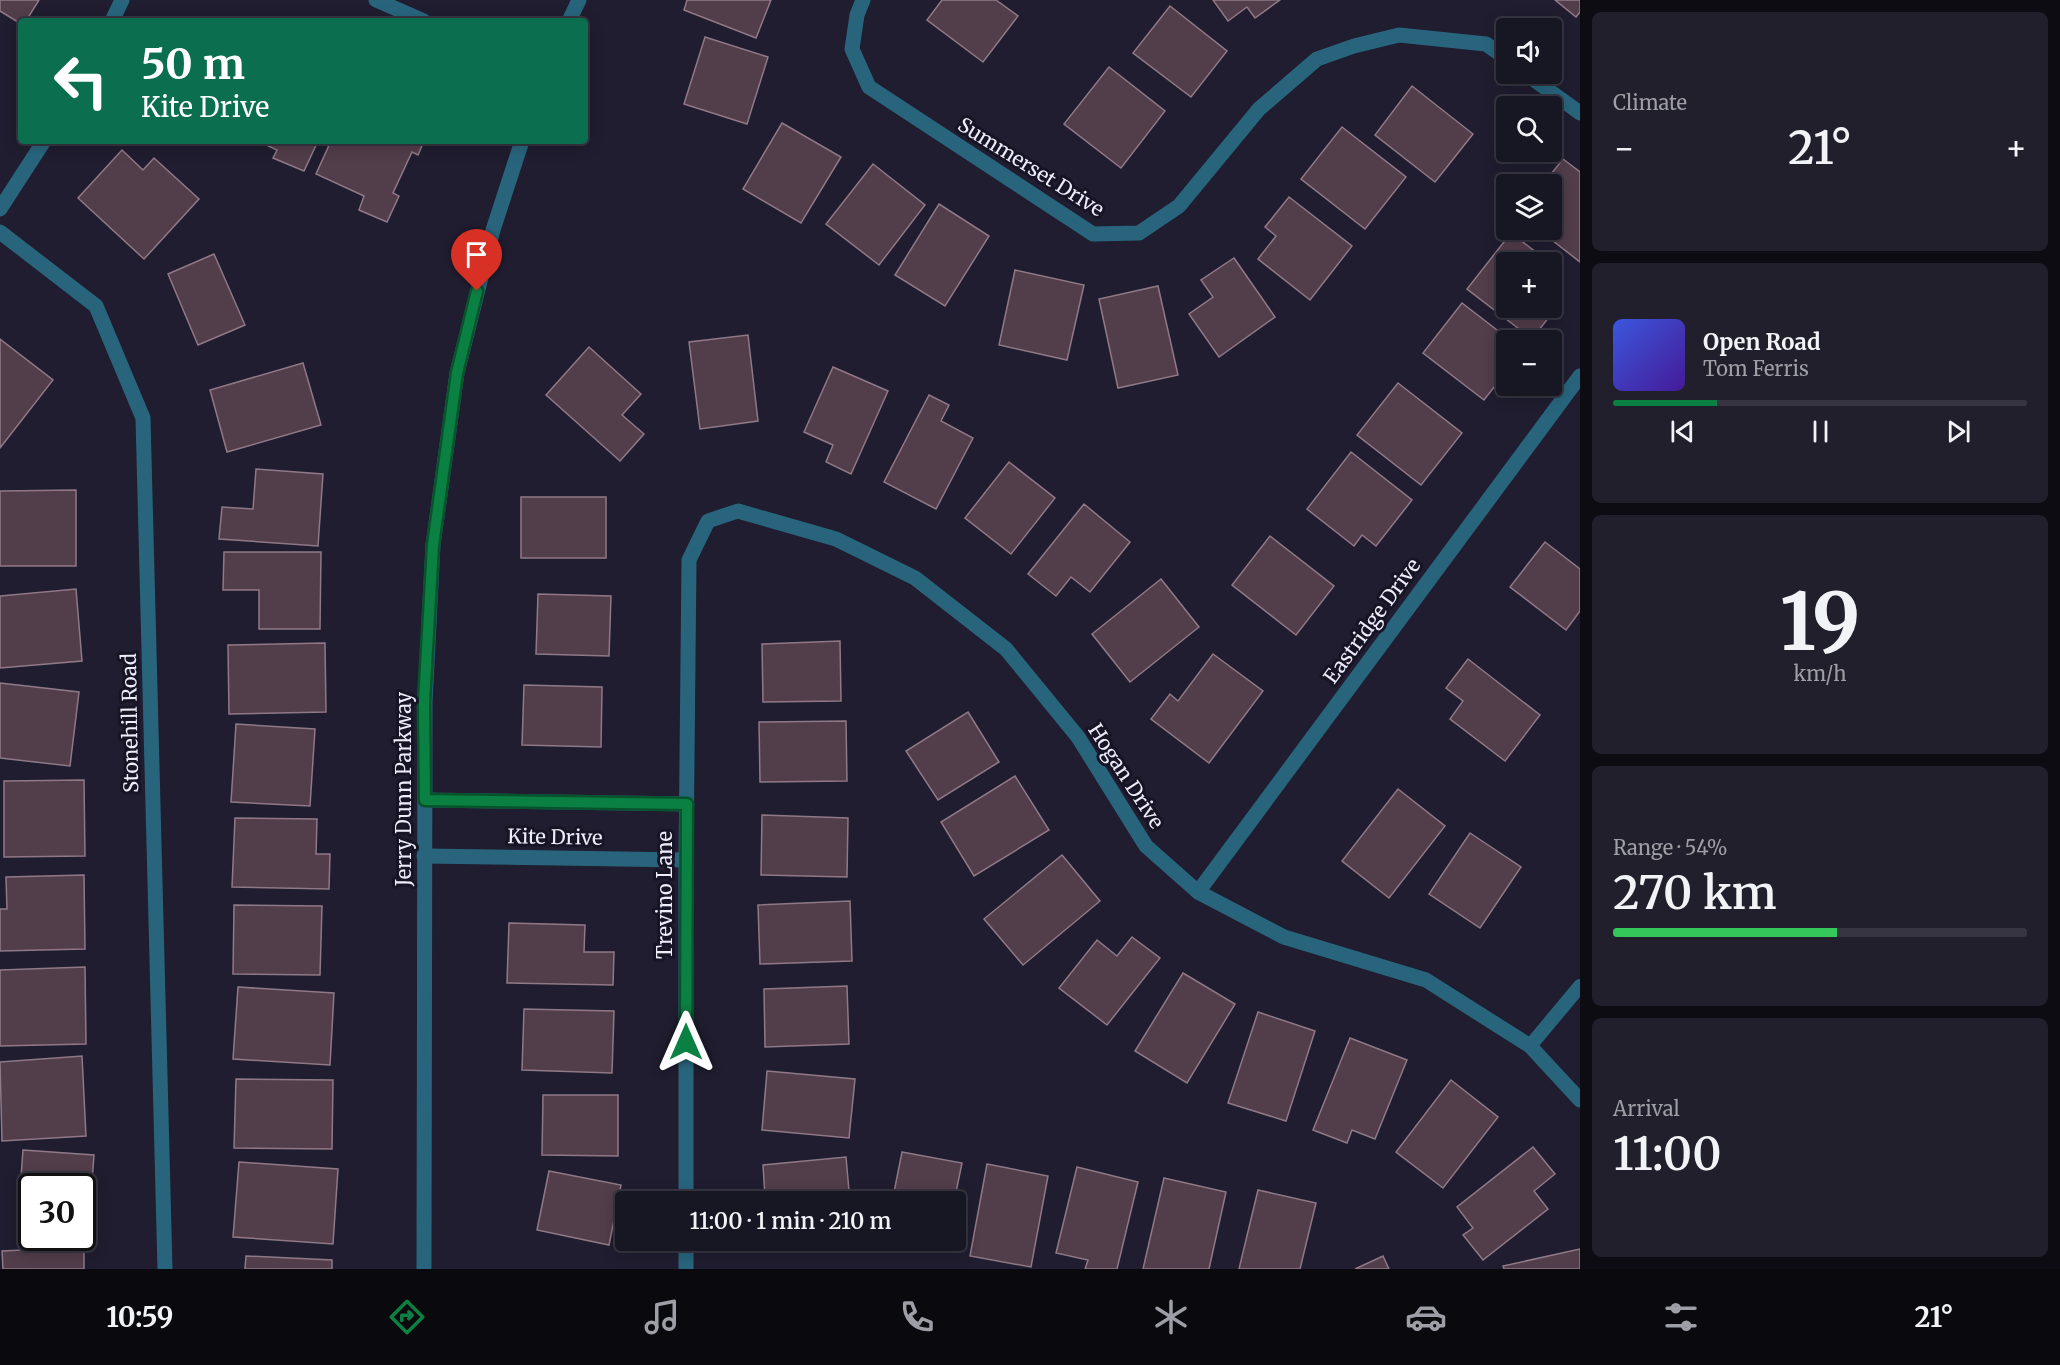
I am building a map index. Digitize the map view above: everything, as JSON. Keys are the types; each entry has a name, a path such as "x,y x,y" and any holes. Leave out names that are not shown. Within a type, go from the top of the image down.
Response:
{"street":[{"path":"113,18 122,0"},
{"path":"376,0 417,18"},
{"path":"570,18 579,0"},
{"name":"Summerset Drive","path":"863,0 857,15 852,49 869,87 1093,234 1139,233 1179,206 1259,109 1317,59 1354,46 1399,35 1486,44 1496,51"},
{"path":"1540,84 1580,113"},
{"path":"0,209 42,144"},
{"name":"Jerry Dunn Parkway","path":"424,1269 424,702 433,545 457,373 493,230 521,144"},
{"name":"Stonehill Road","path":"0,232 96,306 143,418 165,1269"},
{"name":"Eastridge Drive","path":"1198,892 1580,376"},
{"name":"Hogan Drive","path":"708,521 738,511 836,540 915,578 1006,649 1078,737 1146,846 1198,892 1284,937 1426,980 1530,1046 1580,1100"},
{"name":"Trevino Lane","path":"686,1191 689,560 708,521"},
{"name":"Kite Drive","path":"425,800 687,804"},
{"name":"Kite Drive","path":"424,856 686,860"},
{"path":"686,1251 687,1269"}],"lane":[{"path":"1530,1046 1580,986"}],"building":[{"path":"0,0 39,0 28,18 18,18 18,22 0,11"},
{"path":"687,0 771,0 756,38 684,10"},
{"path":"942,0 996,0 1018,16 983,62 927,20"},
{"path":"1213,0 1280,0 1255,18 1247,7 1228,21"},
{"path":"1555,0 1580,0 1580,12 1576,17"},
{"path":"1170,6 1227,51 1191,97 1133,53"},
{"path":"705,37 768,57 747,124 684,104"},
{"path":"1109,67 1165,111 1121,168 1064,124"},
{"path":"1412,86 1473,134 1435,182 1375,135"},
{"path":"782,123 841,157 801,223 743,189"},
{"path":"1342,127 1406,177 1365,229 1301,179"},
{"path":"264,144 317,144 304,171 273,158 277,150"},
{"path":"330,144 423,144 418,155 412,152 393,193 399,196 387,222 359,210 364,196 316,174"},
{"path":"122,150 143,170 154,158 199,199 144,259 78,198"},
{"path":"1562,160 1580,172 1580,262 1552,240 1562,240 1562,174 1551,174"},
{"path":"873,164 925,205 879,265 826,224"},
{"path":"1289,197 1352,246 1310,300 1258,259 1276,236 1265,227"},
{"path":"939,204 989,236 945,306 895,275"},
{"path":"1506,240 1520,240 1536,252 1496,252"},
{"path":"1496,252 1496,311 1467,289"},
{"path":"214,254 245,325 198,345 168,274"},
{"path":"1234,258 1275,317 1219,357 1189,314 1213,297 1201,280"},
{"path":"1015,270 1084,285 1067,360 999,345"},
{"path":"1158,286 1178,375 1118,388 1099,299"},
{"path":"1462,303 1497,330 1496,385 1484,400 1423,353"},
{"path":"1505,318 1548,318 1539,330 1520,330"},
{"path":"748,335 758,421 700,429 689,342"},
{"path":"0,339 53,380 0,448"},
{"path":"589,347 641,394 622,415 644,434 620,461 546,395"},
{"path":"303,363 321,425 227,452 210,390"},
{"path":"833,367 888,391 851,474 826,462 833,445 804,432"},
{"path":"1398,383 1462,433 1421,485 1357,435"},
{"path":"929,395 949,405 941,421 973,438 936,509 884,482"},
{"path":"1351,452 1412,500 1376,546 1362,535 1354,546 1307,509"},
{"path":"1009,462 1055,498 1011,554 965,518"},
{"path":"256,469 323,474 318,546 219,539 222,507 253,509"},
{"path":"76,490 76,566 0,566 0,491"},
{"path":"521,497 606,497 606,558 521,558"},
{"path":"1084,504 1130,542 1090,592 1071,577 1056,596 1028,574"},
{"path":"1270,536 1334,586 1296,635 1232,585"},
{"path":"1545,542 1580,569 1580,611 1566,630 1510,587"},
{"path":"224,552 321,552 320,629 259,629 259,590 223,590"},
{"path":"1161,579 1199,627 1130,682 1092,634"},
{"path":"76,589 82,661 0,668 0,596"},
{"path":"538,594 611,596 609,656 536,654"},
{"path":"840,641 841,701 763,702 762,644"},
{"path":"325,643 326,712 229,714 228,645"},
{"path":"1213,654 1263,691 1209,763 1151,719 1170,694 1178,701"},
{"path":"1468,659 1540,715 1505,761 1450,719 1463,701 1446,688"},
{"path":"0,683 79,692 70,766 0,758"},
{"path":"524,685 602,687 601,747 522,745"},
{"path":"968,712 999,762 938,800 906,751"},
{"path":"846,721 847,781 760,782 759,722"},
{"path":"236,724 315,729 310,806 231,802"},
{"path":"1015,776 1049,830 974,876 941,822"},
{"path":"84,780 85,856 4,857 4,781"},
{"path":"1398,789 1445,826 1389,898 1342,861"},
{"path":"762,815 848,818 847,877 761,875"},
{"path":"235,818 317,819 316,854 330,854 329,889 232,887"},
{"path":"1470,833 1521,867 1480,928 1429,894"},
{"path":"1062,855 1100,901 1023,965 984,919"},
{"path":"84,875 85,949 0,951 0,909 7,909 6,877"},
{"path":"850,901 852,961 760,964 758,905"},
{"path":"234,905 322,906 320,975 233,974"},
{"path":"509,923 585,925 584,952 614,952 613,985 507,983"},
{"path":"1132,937 1160,958 1107,1025 1059,988 1097,940 1117,956"},
{"path":"85,967 86,1044 0,1046 0,970"},
{"path":"1183,973 1235,1004 1187,1083 1135,1051"},
{"path":"847,986 849,1044 765,1047 764,989"},
{"path":"238,987 334,993 330,1065 233,1059"},
{"path":"524,1009 614,1011 612,1073 522,1070"},
{"path":"1258,1012 1315,1031 1286,1121 1228,1103"},
{"path":"1350,1038 1407,1060 1375,1139 1352,1130 1347,1143 1313,1130"},
{"path":"82,1056 86,1136 2,1141 0,1062"},
{"path":"767,1071 855,1079 849,1138 762,1130"},
{"path":"236,1079 333,1080 332,1149 234,1148"},
{"path":"1451,1080 1498,1117 1443,1188 1396,1152"},
{"path":"543,1095 618,1095 618,1156 542,1155"},
{"path":"1533,1147 1555,1174 1534,1191 1548,1209 1483,1260 1463,1235 1473,1228 1457,1207"},
{"path":"23,1150 94,1155 93,1173 21,1173"},
{"path":"902,1152 962,1163 956,1191 894,1191"},
{"path":"846,1157 849,1191 765,1191 763,1165"},
{"path":"239,1162 338,1169 333,1244 233,1237"},
{"path":"987,1164 1048,1176 1031,1267 970,1256"},
{"path":"1077,1167 1138,1182 1117,1269 1085,1269 1088,1260 1056,1253"},
{"path":"549,1171 621,1185 620,1191 615,1191 615,1215 609,1245 537,1230"},
{"path":"1164,1178 1226,1192 1209,1269 1143,1269"},
{"path":"1258,1190 1316,1203 1300,1269 1239,1269"},
{"path":"1580,1249 1580,1269 1504,1269 1503,1266"},
{"path":"2,1251 84,1251 84,1269 3,1269"},
{"path":"246,1256 332,1260 332,1269 245,1269"},
{"path":"1383,1256 1389,1269 1355,1269"}],"route":[{"path":"477,291 457,373 433,545 424,702 425,800 687,804 686,1042"}]}
